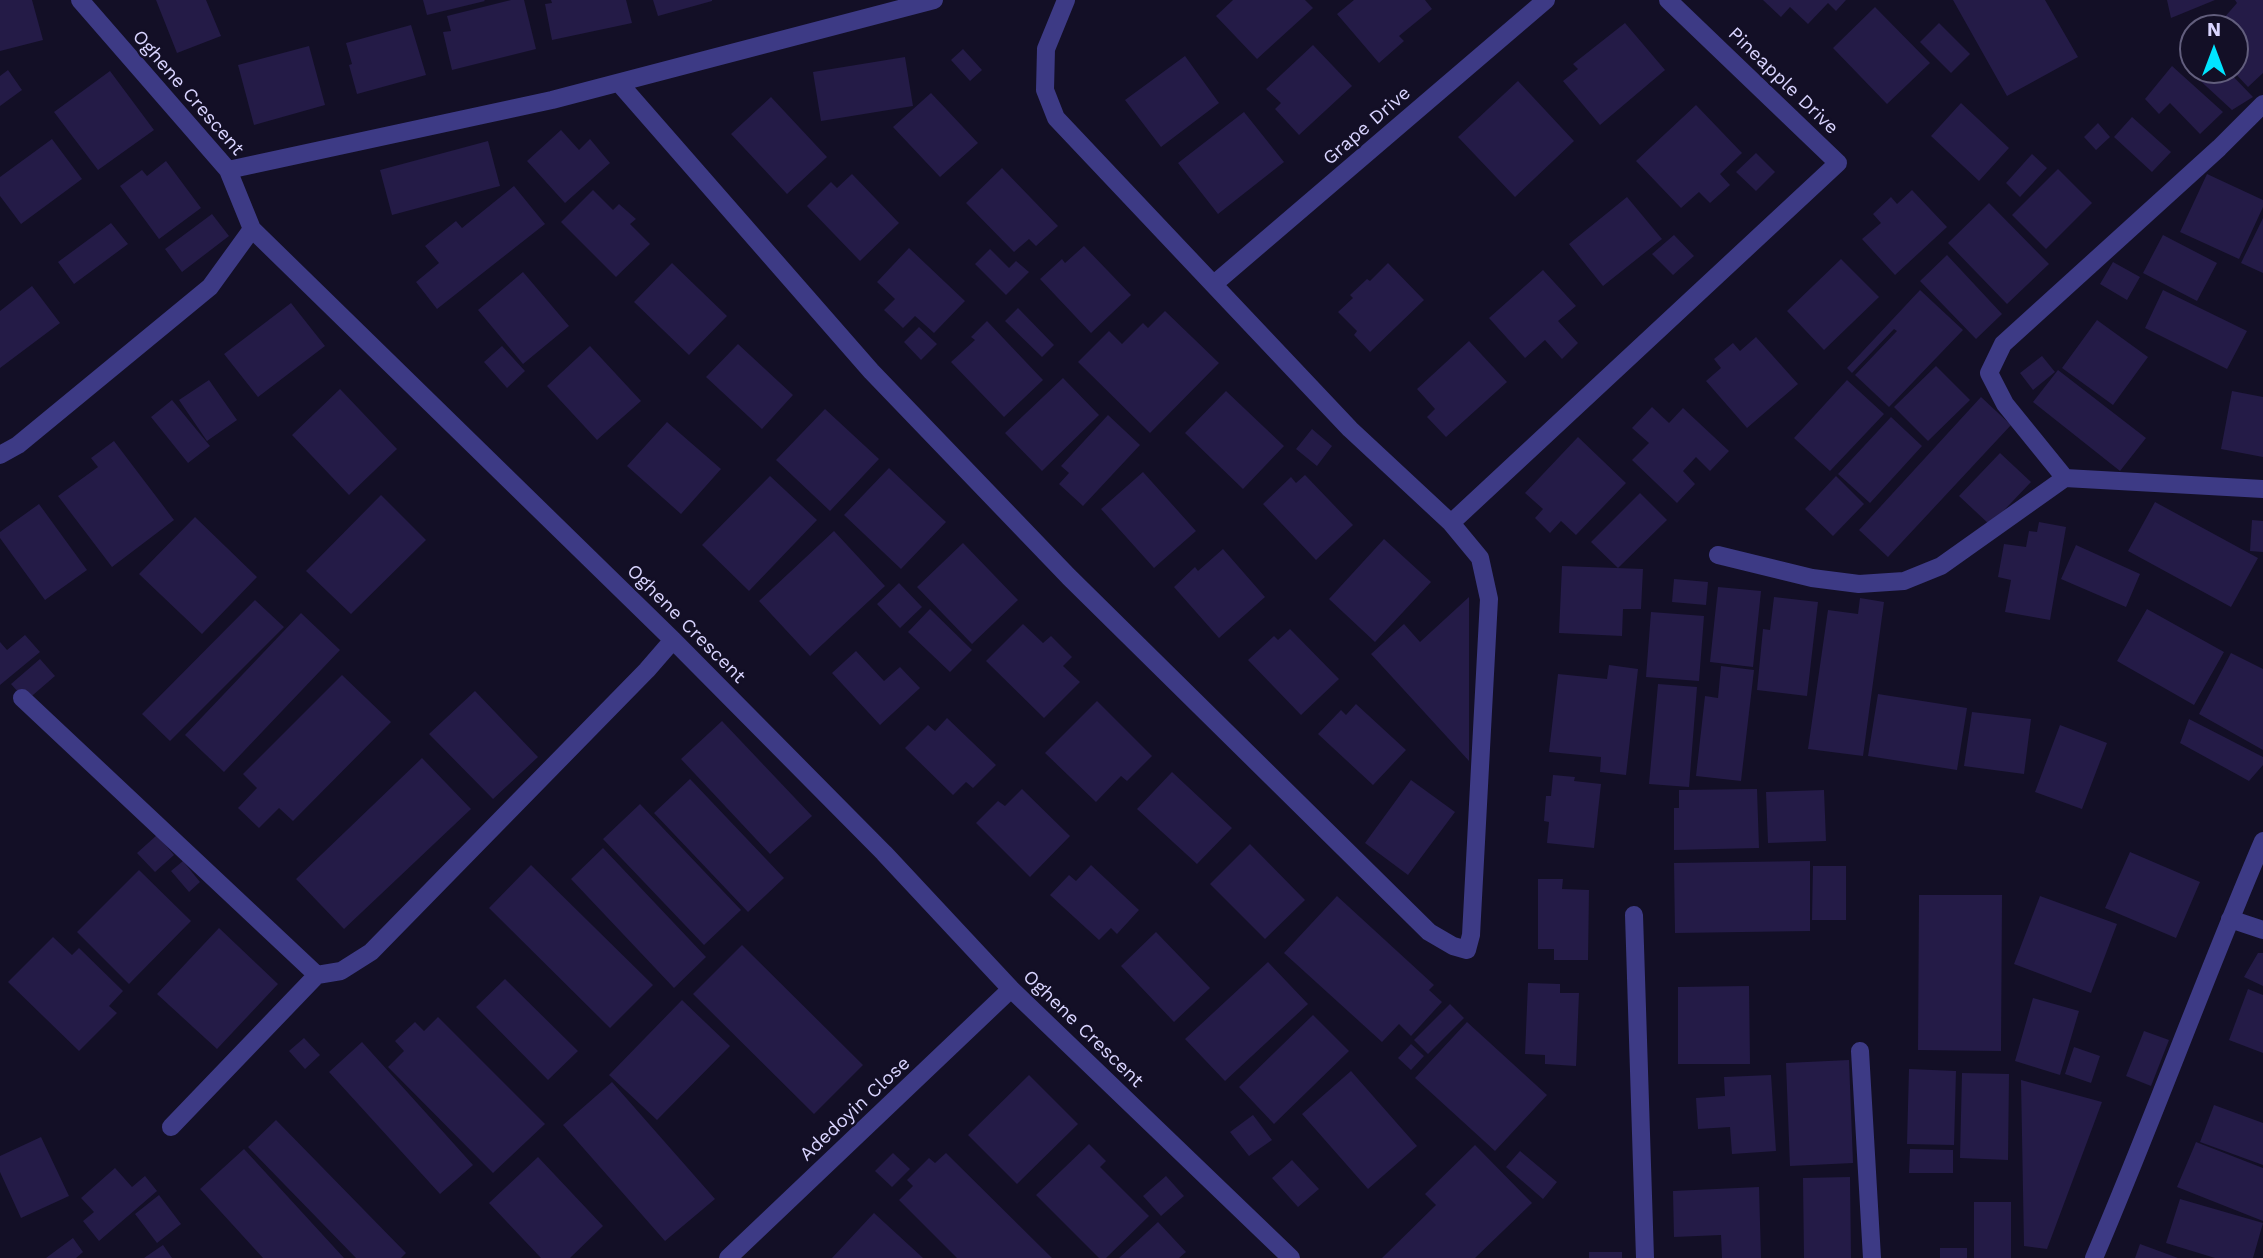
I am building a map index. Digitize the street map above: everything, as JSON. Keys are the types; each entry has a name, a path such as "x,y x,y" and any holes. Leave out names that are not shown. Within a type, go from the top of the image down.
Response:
{"street":[{"name":"Oghene Crescent","path":"80,0 228,170 251,229 673,639 884,853 1011,989 1290,1258"},
{"path":"228,170 552,100 934,0"},
{"path":"619,83 872,371 1069,577 1429,932 1453,946 1467,950 1471,935 1489,599 1480,558 1451,523 1350,429 1056,118 1045,90 1046,48 1066,0"},
{"name":"Grape Drive","path":"1214,284 1546,0"},
{"name":"Pineapple Drive","path":"1451,523 1838,163 1668,0"},
{"path":"2066,478 2005,404 1989,373 2003,344 2220,148 2263,104"},
{"path":"0,455 18,445 210,287 251,229"},
{"path":"1718,555 1812,578 1847,583 1904,581 1941,566 2066,478 2263,489"},
{"path":"171,1127 317,975 341,971 371,952 647,670 673,639"},
{"path":"22,698 317,975"},
{"path":"2094,1258 2143,1143 2263,841"},
{"path":"1634,915 1645,1258"},
{"path":"2230,919 2263,930"},
{"name":"Adedoyin Close","path":"728,1258 1011,989"},
{"path":"1860,1051 1872,1258"}],"building":[{"path":"0,0 32,0 43,40 0,51"},
{"path":"156,0 206,0 221,36 177,53"},
{"path":"423,0 484,0 485,1 427,15"},
{"path":"511,0 524,0 536,49 452,70 443,32 451,31 447,16"},
{"path":"551,0 626,0 632,23 552,40 545,4 552,3"},
{"path":"653,0 712,0 712,1 658,16"},
{"path":"1233,0 1305,0 1313,8 1257,59 1216,16"},
{"path":"1354,0 1425,0 1432,9 1399,36 1404,41 1379,63 1337,14"},
{"path":"1763,0 1846,0 1836,11 1828,3 1808,24 1790,7 1781,17"},
{"path":"1953,0 2045,0 2078,57 2007,96"},
{"path":"2167,0 2215,0 2179,14 2171,18"},
{"path":"2235,0 2263,0 2263,73 2248,87 2245,84 2249,84 2249,14 2227,14 2237,3"},
{"path":"1875,7 1930,63 1887,104 1833,48"},
{"path":"1625,23 1665,70 1600,125 1563,81 1578,69 1573,64"},
{"path":"1939,23 1970,54 1951,73 1920,42"},
{"path":"411,25 426,75 357,94 346,43"},
{"path":"1313,45 1352,86 1299,135 1275,109 1281,103 1266,89"},
{"path":"309,46 325,105 254,125 238,65"},
{"path":"963,49 982,70 970,81 951,60"},
{"path":"1185,56 1219,103 1161,147 1125,100"},
{"path":"905,57 913,106 821,121 813,72"},
{"path":"2172,66 2179,72 2179,84 2192,84 2223,112 2200,134 2170,103 2159,114 2145,99"},
{"path":"8,70 22,90 0,106 0,76"},
{"path":"110,71 154,130 98,170 54,112"},
{"path":"1518,81 1574,141 1515,197 1458,137"},
{"path":"2204,84 2240,84 2253,97 2232,110"},
{"path":"931,93 978,143 940,177 893,127"},
{"path":"771,97 827,157 787,194 731,134"},
{"path":"1961,103 2009,148 1979,181 1931,136"},
{"path":"1696,105 1742,153 1720,174 1730,185 1710,203 1699,192 1681,208 1636,161"},
{"path":"1244,112 1284,162 1218,214 1178,163"},
{"path":"2132,117 2171,152 2152,172 2114,137"},
{"path":"2098,123 2110,137 2096,150 2084,137"},
{"path":"561,130 579,150 590,139 610,163 565,203 527,161"},
{"path":"52,139 82,179 21,224 0,196 0,177"},
{"path":"488,141 500,186 392,215 380,170"},
{"path":"1756,153 1775,172 1756,191 1736,172"},
{"path":"2032,154 2047,168 2020,197 2006,183"},
{"path":"166,161 201,208 159,239 120,186 142,170 147,176"},
{"path":"1002,168 1058,226 1036,246 1029,239 1014,252 966,203"},
{"path":"2058,169 2092,203 2046,249 2012,215"},
{"path":"852,174 899,223 860,261 807,206 831,182 837,188"},
{"path":"2207,174 2263,200 2263,207 2239,259 2180,232"},
{"path":"514,186 545,224 437,309 416,282 439,263 425,246 456,221 462,228"},
{"path":"593,190 613,210 619,204 636,219 630,224 650,244 616,277 561,222"},
{"path":"1912,190 1947,227 1895,275 1862,239 1881,223 1873,214 1891,197 1897,204"},
{"path":"1627,197 1662,239 1603,286 1569,244"},
{"path":"1989,203 2049,264 2007,304 1948,243"},
{"path":"212,214 229,236 182,272 165,249"},
{"path":"2263,218 2263,273 2241,263"},
{"path":"111,223 128,244 74,284 58,262"},
{"path":"1674,235 1694,256 1673,275 1652,254"},
{"path":"2163,235 2217,263 2197,301 2143,273"},
{"path":"1084,246 1131,295 1091,333 1040,279 1062,259 1065,263"},
{"path":"909,248 965,301 934,333 915,316 903,328 884,310 895,299 877,282"},
{"path":"990,249 1009,268 1016,261 1029,272 1006,295 975,264"},
{"path":"1947,255 2002,314 1976,339 1920,281"},
{"path":"1841,259 1879,297 1824,350 1787,311"},
{"path":"2113,262 2140,277 2127,300 2100,284"},
{"path":"672,263 727,316 689,355 634,302"},
{"path":"1388,263 1424,300 1370,352 1354,335 1357,331 1338,312 1353,298 1350,295 1367,279 1370,281"},
{"path":"1543,270 1576,306 1558,321 1578,343 1562,359 1545,340 1525,358 1489,318"},
{"path":"523,272 569,326 523,364 478,310"},
{"path":"32,286 60,323 0,368 0,311"},
{"path":"1920,290 1963,330 1889,407 1855,375 1897,331 1894,329 1852,373 1847,368"},
{"path":"2163,290 2247,331 2227,369 2145,328"},
{"path":"291,303 325,346 258,397 224,354"},
{"path":"1018,308 1054,345 1042,357 1005,321"},
{"path":"1165,311 1219,363 1150,433 1078,362 1109,331 1122,344 1143,323 1148,328"},
{"path":"2097,320 2148,357 2113,405 2062,368"},
{"path":"987,321 1043,380 1004,417 951,362 975,340 971,337"},
{"path":"919,327 937,344 921,360 904,342"},
{"path":"1756,337 1798,384 1747,428 1706,381 1721,368 1714,359 1733,343 1740,351"},
{"path":"1469,341 1507,382 1446,437 1427,417 1435,409 1417,389"},
{"path":"738,344 793,395 762,429 706,377"},
{"path":"502,346 525,371 507,388 484,362"},
{"path":"590,346 641,401 597,440 547,386"},
{"path":"2042,356 2055,372 2033,390 2020,373"},
{"path":"1936,366 1970,400 1928,441 1894,407"},
{"path":"2058,370 2146,438 2120,471 2033,402"},
{"path":"1063,378 1099,415 1042,471 1005,433"},
{"path":"209,380 237,420 207,441 179,400"},
{"path":"1847,380 1884,414 1830,471 1794,438"},
{"path":"340,389 397,449 349,495 292,435"},
{"path":"1226,391 1284,446 1243,489 1185,433"},
{"path":"2232,391 2263,397 2263,457 2221,449"},
{"path":"1981,397 2011,425 1888,557 1859,530"},
{"path":"172,400 210,446 188,463 151,417"},
{"path":"1652,407 1669,423 1683,408 1729,451 1710,471 1696,457 1683,471 1695,484 1677,503 1632,460 1649,443 1632,428"},
{"path":"825,409 879,459 830,511 776,460"},
{"path":"1108,415 1140,445 1083,506 1059,484 1069,473 1061,466"},
{"path":"1891,417 1922,446 1870,503 1838,474"},
{"path":"667,422 721,469 681,514 627,466"},
{"path":"1312,429 1332,446 1317,466 1296,449"},
{"path":"1578,437 1626,483 1576,535 1561,521 1550,533 1535,518 1543,509 1525,493"},
{"path":"114,441 174,520 112,567 58,496 98,467 91,458"},
{"path":"2000,453 2031,482 1990,525 1959,496"},
{"path":"889,468 946,522 901,569 844,515"},
{"path":"1143,472 1196,531 1154,568 1101,509"},
{"path":"1305,475 1353,525 1316,560 1263,504 1291,477 1296,483"},
{"path":"770,476 817,520 749,591 702,545"},
{"path":"1836,476 1864,504 1833,536 1805,509"},
{"path":"1640,493 1667,520 1618,568 1591,542"},
{"path":"381,495 426,540 351,614 306,571"},
{"path":"2155,502 2258,558 2231,607 2128,551"},
{"path":"39,504 87,570 45,600 0,538 0,532"},
{"path":"195,517 257,577 202,634 139,574"},
{"path":"2252,520 2263,521 2263,552 2250,551"},
{"path":"2039,522 2066,527 2050,620 2005,612 2011,580 1998,577 2004,544 2026,547 2029,531 2037,532"},
{"path":"834,531 885,586 810,656 759,601"},
{"path":"1384,539 1431,582 1375,642 1329,599"},
{"path":"963,543 1018,600 972,644 917,587"},
{"path":"2076,545 2140,574 2126,607 2061,579"},
{"path":"1223,549 1265,597 1219,638 1174,587 1195,567 1198,571"},
{"path":"1562,566 1643,569 1641,609 1623,609 1622,636 1559,633"},
{"path":"1674,579 1708,582 1706,605 1672,602"},
{"path":"899,583 922,607 900,628 877,604"},
{"path":"1718,587 1761,591 1753,667 1710,662"},
{"path":"1469,597 1469,761 1371,654 1404,624 1420,642"},
{"path":"1774,597 1818,602 1807,696 1757,690 1763,629 1770,630"},
{"path":"1860,598 1884,602 1863,756 1808,749 1828,610 1858,614"},
{"path":"255,600 284,627 170,741 142,714"},
{"path":"930,609 972,650 950,672 908,632"},
{"path":"2147,609 2224,652 2194,705 2117,661"},
{"path":"1651,612 1704,616 1699,681 1646,677"},
{"path":"301,613 340,650 224,772 185,735"},
{"path":"1023,624 1043,643 1051,636 1072,657 1063,666 1080,682 1044,718 986,661"},
{"path":"1290,629 1339,679 1301,715 1248,660 1274,636 1278,640"},
{"path":"25,635 40,652 0,685 0,642 7,650"},
{"path":"856,651 884,681 900,667 920,688 880,725 832,673"},
{"path":"2231,653 2263,669 2263,750 2199,714"},
{"path":"40,659 55,676 26,701 11,684"},
{"path":"1609,665 1638,669 1626,775 1600,772 1601,757 1549,752 1558,674 1607,679"},
{"path":"1721,666 1754,670 1741,781 1696,776 1705,696 1718,698"},
{"path":"342,675 391,722 293,821 279,808 259,828 238,808 257,788 243,774"},
{"path":"1658,684 1697,687 1689,787 1649,784"},
{"path":"475,691 538,757 493,799 429,734"},
{"path":"1878,694 1967,708 1957,770 1868,756"},
{"path":"1097,701 1152,756 1127,781 1121,776 1096,802 1045,753"},
{"path":"1356,704 1406,750 1373,785 1318,734 1341,710 1346,715"},
{"path":"1972,712 2031,719 2024,774 1964,766"},
{"path":"947,718 996,765 973,788 966,782 953,795 905,748 928,725 935,731"},
{"path":"2189,719 2263,757 2263,765 2249,781 2180,743"},
{"path":"722,721 812,816 770,854 681,759"},
{"path":"2060,725 2107,743 2082,809 2035,792"},
{"path":"422,758 471,809 344,929 296,879"},
{"path":"1172,772 1232,828 1197,864 1137,809"},
{"path":"1553,775 1601,784 1594,848 1547,843 1549,822 1544,821 1546,796 1551,796"},
{"path":"690,779 784,878 748,912 654,813"},
{"path":"1411,780 1455,812 1408,875 1365,843"},
{"path":"1022,789 1070,836 1030,877 976,823 998,801 1005,806"},
{"path":"1757,789 1759,848 1674,850 1674,808 1679,808 1679,790"},
{"path":"1824,790 1826,841 1768,843 1766,792"},
{"path":"640,804 741,910 704,945 603,839"},
{"path":"157,835 174,855 155,872 137,853"},
{"path":"1250,844 1305,900 1265,939 1210,884"},
{"path":"603,848 706,957 674,988 571,879"},
{"path":"2130,852 2200,882 2176,938 2105,908"},
{"path":"183,861 200,882 189,892 171,871"},
{"path":"1810,861 1810,931 1675,933 1674,863"},
{"path":"531,865 653,985 610,1028 489,908"},
{"path":"1091,865 1139,910 1117,934 1111,928 1099,940 1050,895 1069,875 1076,881"},
{"path":"1813,866 1846,866 1846,920 1812,920"},
{"path":"139,870 191,921 129,984 77,932"},
{"path":"1538,879 1563,879 1562,889 1589,890 1588,960 1554,960 1554,949 1538,949"},
{"path":"1919,895 2002,895 2001,1051 1918,1050"},
{"path":"1337,896 1434,985 1429,990 1442,1002 1411,1036 1399,1024 1382,1042 1284,953"},
{"path":"2040,896 2117,924 2091,993 2014,964"},
{"path":"219,928 278,984 217,1049 157,994"},
{"path":"1156,932 1210,988 1174,1022 1121,966"},
{"path":"53,937 72,955 79,948 123,991 109,1006 117,1013 79,1051 8,982"},
{"path":"742,945 863,1065 814,1114 693,994"},
{"path":"2258,953 2263,953 2263,986 2244,977"},
{"path":"1268,962 1308,1004 1225,1081 1185,1039"},
{"path":"505,979 578,1051 548,1080 476,1007"},
{"path":"1528,983 1560,984 1560,993 1579,993 1576,1066 1545,1064 1545,1055 1525,1054"},
{"path":"1749,986 1750,1064 1678,1064 1678,987"},
{"path":"2248,989 2263,995 2263,1053 2229,1040"},
{"path":"2033,998 2079,1011 2060,1075 2015,1061"},
{"path":"682,1000 730,1046 657,1120 609,1075"},
{"path":"1450,1004 1464,1018 1428,1054 1414,1040"},
{"path":"1313,1015 1349,1051 1274,1124 1239,1087"},
{"path":"438,1017 545,1124 493,1173 388,1067 404,1051 395,1041 415,1022 424,1031"},
{"path":"1467,1022 1547,1095 1495,1151 1415,1078"},
{"path":"2144,1031 2169,1040 2151,1086 2126,1076"},
{"path":"304,1038 320,1055 305,1069 289,1051"},
{"path":"362,1042 473,1165 440,1194 329,1072"},
{"path":"1411,1044 1424,1056 1411,1070 1398,1058"},
{"path":"2074,1047 2100,1056 2091,1083 2065,1074"},
{"path":"1849,1060 1853,1163 1790,1166 1786,1063"},
{"path":"1909,1069 1956,1071 1954,1145 1907,1144"},
{"path":"1351,1071 1417,1146 1368,1189 1302,1114"},
{"path":"1962,1073 2009,1074 2008,1160 1960,1158"},
{"path":"1029,1075 1078,1124 1017,1184 968,1135"},
{"path":"1771,1075 1776,1151 1732,1154 1730,1127 1698,1129 1696,1098 1725,1096 1724,1077"},
{"path":"2021,1080 2102,1102 2047,1249 2024,1246"},
{"path":"612,1082 715,1199 665,1241 563,1125"},
{"path":"2214,1105 2263,1123 2263,1165 2200,1142"},
{"path":"1253,1115 1272,1140 1249,1156 1230,1132"},
{"path":"276,1120 406,1253 401,1258 356,1258 248,1147"},
{"path":"41,1137 69,1196 21,1218 0,1172 0,1156"},
{"path":"2196,1142 2263,1168 2263,1221 2177,1187"},
{"path":"1089,1144 1106,1161 1100,1167 1149,1216 1106,1258 1099,1258 1036,1195"},
{"path":"1475,1145 1532,1203 1475,1258 1382,1258 1436,1205 1425,1194"},
{"path":"244,1149 344,1258 263,1258 200,1189"},
{"path":"1910,1149 1953,1150 1953,1173 1909,1173"},
{"path":"1520,1151 1557,1182 1543,1199 1506,1167"},
{"path":"893,1153 910,1169 892,1187 875,1171"},
{"path":"946,1153 1052,1258 957,1258 899,1200 913,1186 907,1180 929,1158 935,1163"},
{"path":"538,1157 603,1226 570,1258 541,1258 489,1203"},
{"path":"1292,1160 1319,1189 1298,1207 1272,1178"},
{"path":"115,1168 132,1187 145,1176 157,1191 99,1241 83,1221 94,1212 81,1198"},
{"path":"1166,1176 1184,1196 1161,1216 1143,1196"},
{"path":"1850,1177 1851,1258 1804,1258 1803,1178"},
{"path":"1759,1187 1761,1258 1722,1258 1721,1235 1674,1237 1673,1191"},
{"path":"159,1195 181,1224 157,1243 135,1214"},
{"path":"2180,1199 2263,1223 2253,1258 2215,1258 2166,1243"},
{"path":"1974,1202 2011,1202 2011,1258 1974,1258"},
{"path":"874,1213 923,1258 832,1258"},
{"path":"1158,1222 1186,1252 1179,1258 1119,1258"},
{"path":"73,1238 83,1252 76,1258 46,1258"},
{"path":"2140,1244 2178,1258 2135,1258"},
{"path":"163,1245 172,1258 144,1258"},
{"path":"1940,1248 1967,1248 1967,1258 1940,1258"},
{"path":"1589,1252 1622,1252 1622,1258 1589,1258"}]}
